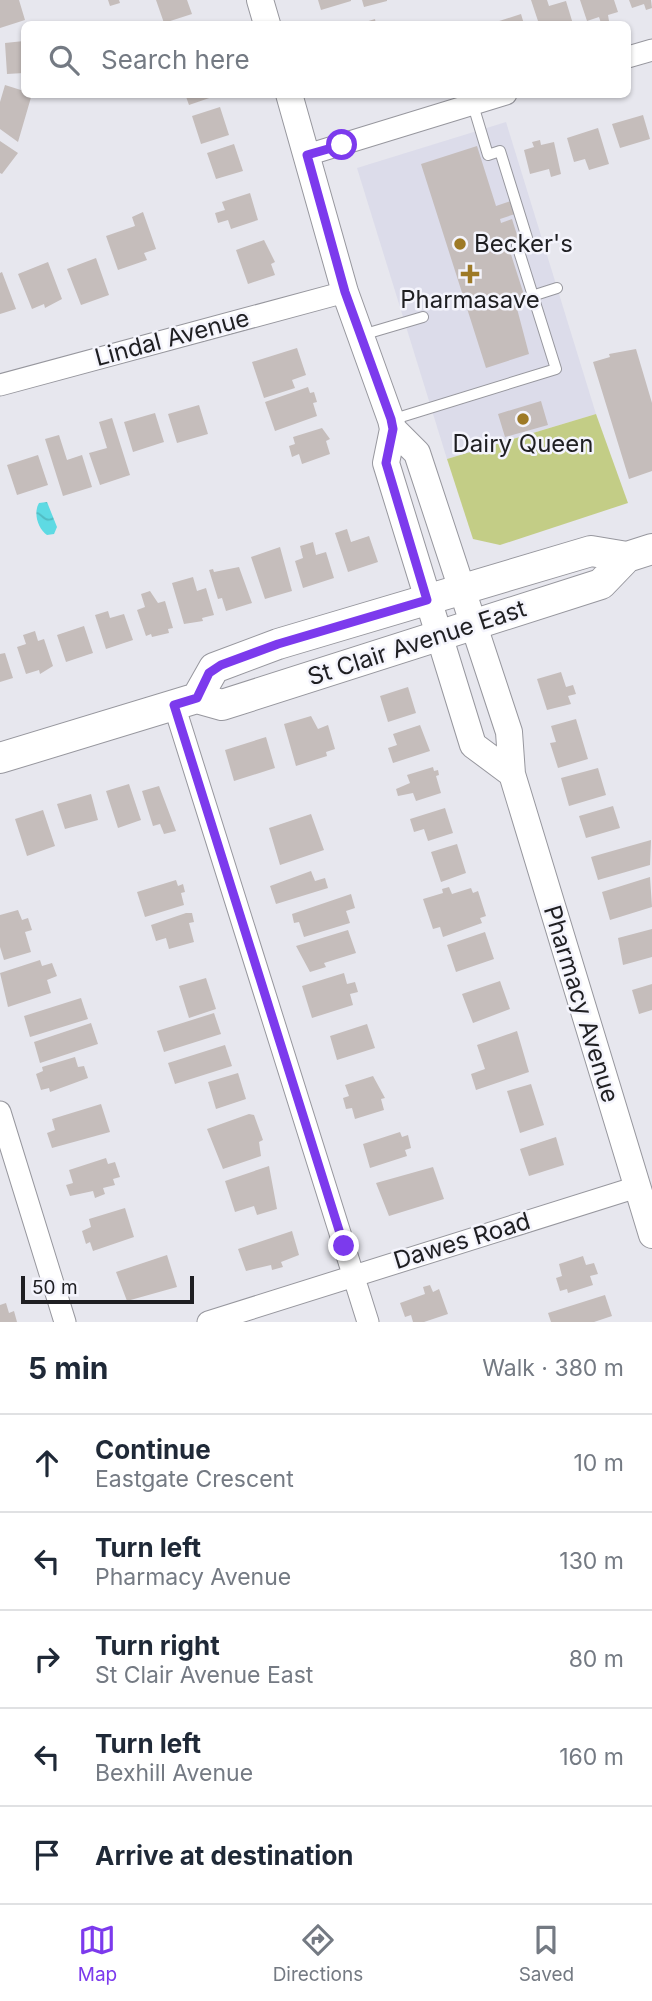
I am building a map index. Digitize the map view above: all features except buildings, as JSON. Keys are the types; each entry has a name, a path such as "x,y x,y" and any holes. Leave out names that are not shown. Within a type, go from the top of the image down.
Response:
{"main road":[{"name":"St Clair Avenue East","path":"185,701 209,673 221,665 278,644 592,551 640,553"},
{"name":"St Clair Avenue East","path":"0,758 185,701 222,705 473,626 601,584 640,553"}],"street":[{"path":"260,0 266,21"},
{"path":"631,56 652,50"},
{"name":"Pharmacy Avenue","path":"290,98 345,292 392,424 417,453 509,732 512,774 652,1235"},
{"path":"307,155 494,98"},
{"name":"Lindal Avenue","path":"0,385 345,292"},
{"path":"392,424 386,463 473,745 512,774"},
{"path":"185,701 368,1322"},
{"path":"0,1112 65,1322"},
{"name":"Dawes Road","path":"208,1322 637,1187"}],"lane":[{"path":"392,424 556,369 517,245 528,242 500,151 488,155 473,105"},
{"path":"533,296 557,288"},
{"path":"361,335 423,317"}],"shaded area":[{"path":"506,122 596,414 447,459 357,168"}],"green space":[{"path":"596,414 628,503 500,545 473,539 447,459"}],"water":[{"path":"47,502 57,527 54,534 47,535 39,525 36,511 39,503"}],"place":[{"name":"Becker's","path":"460,244"},
{"name":"Pharmasave","path":"470,274"},
{"name":"Dairy Queen","path":"523,419"}],"route":[{"path":"342,145 307,155 345,292 391,419 393,429 386,463 427,600 278,644 221,665 209,673 197,698 174,705 344,1246"}]}
